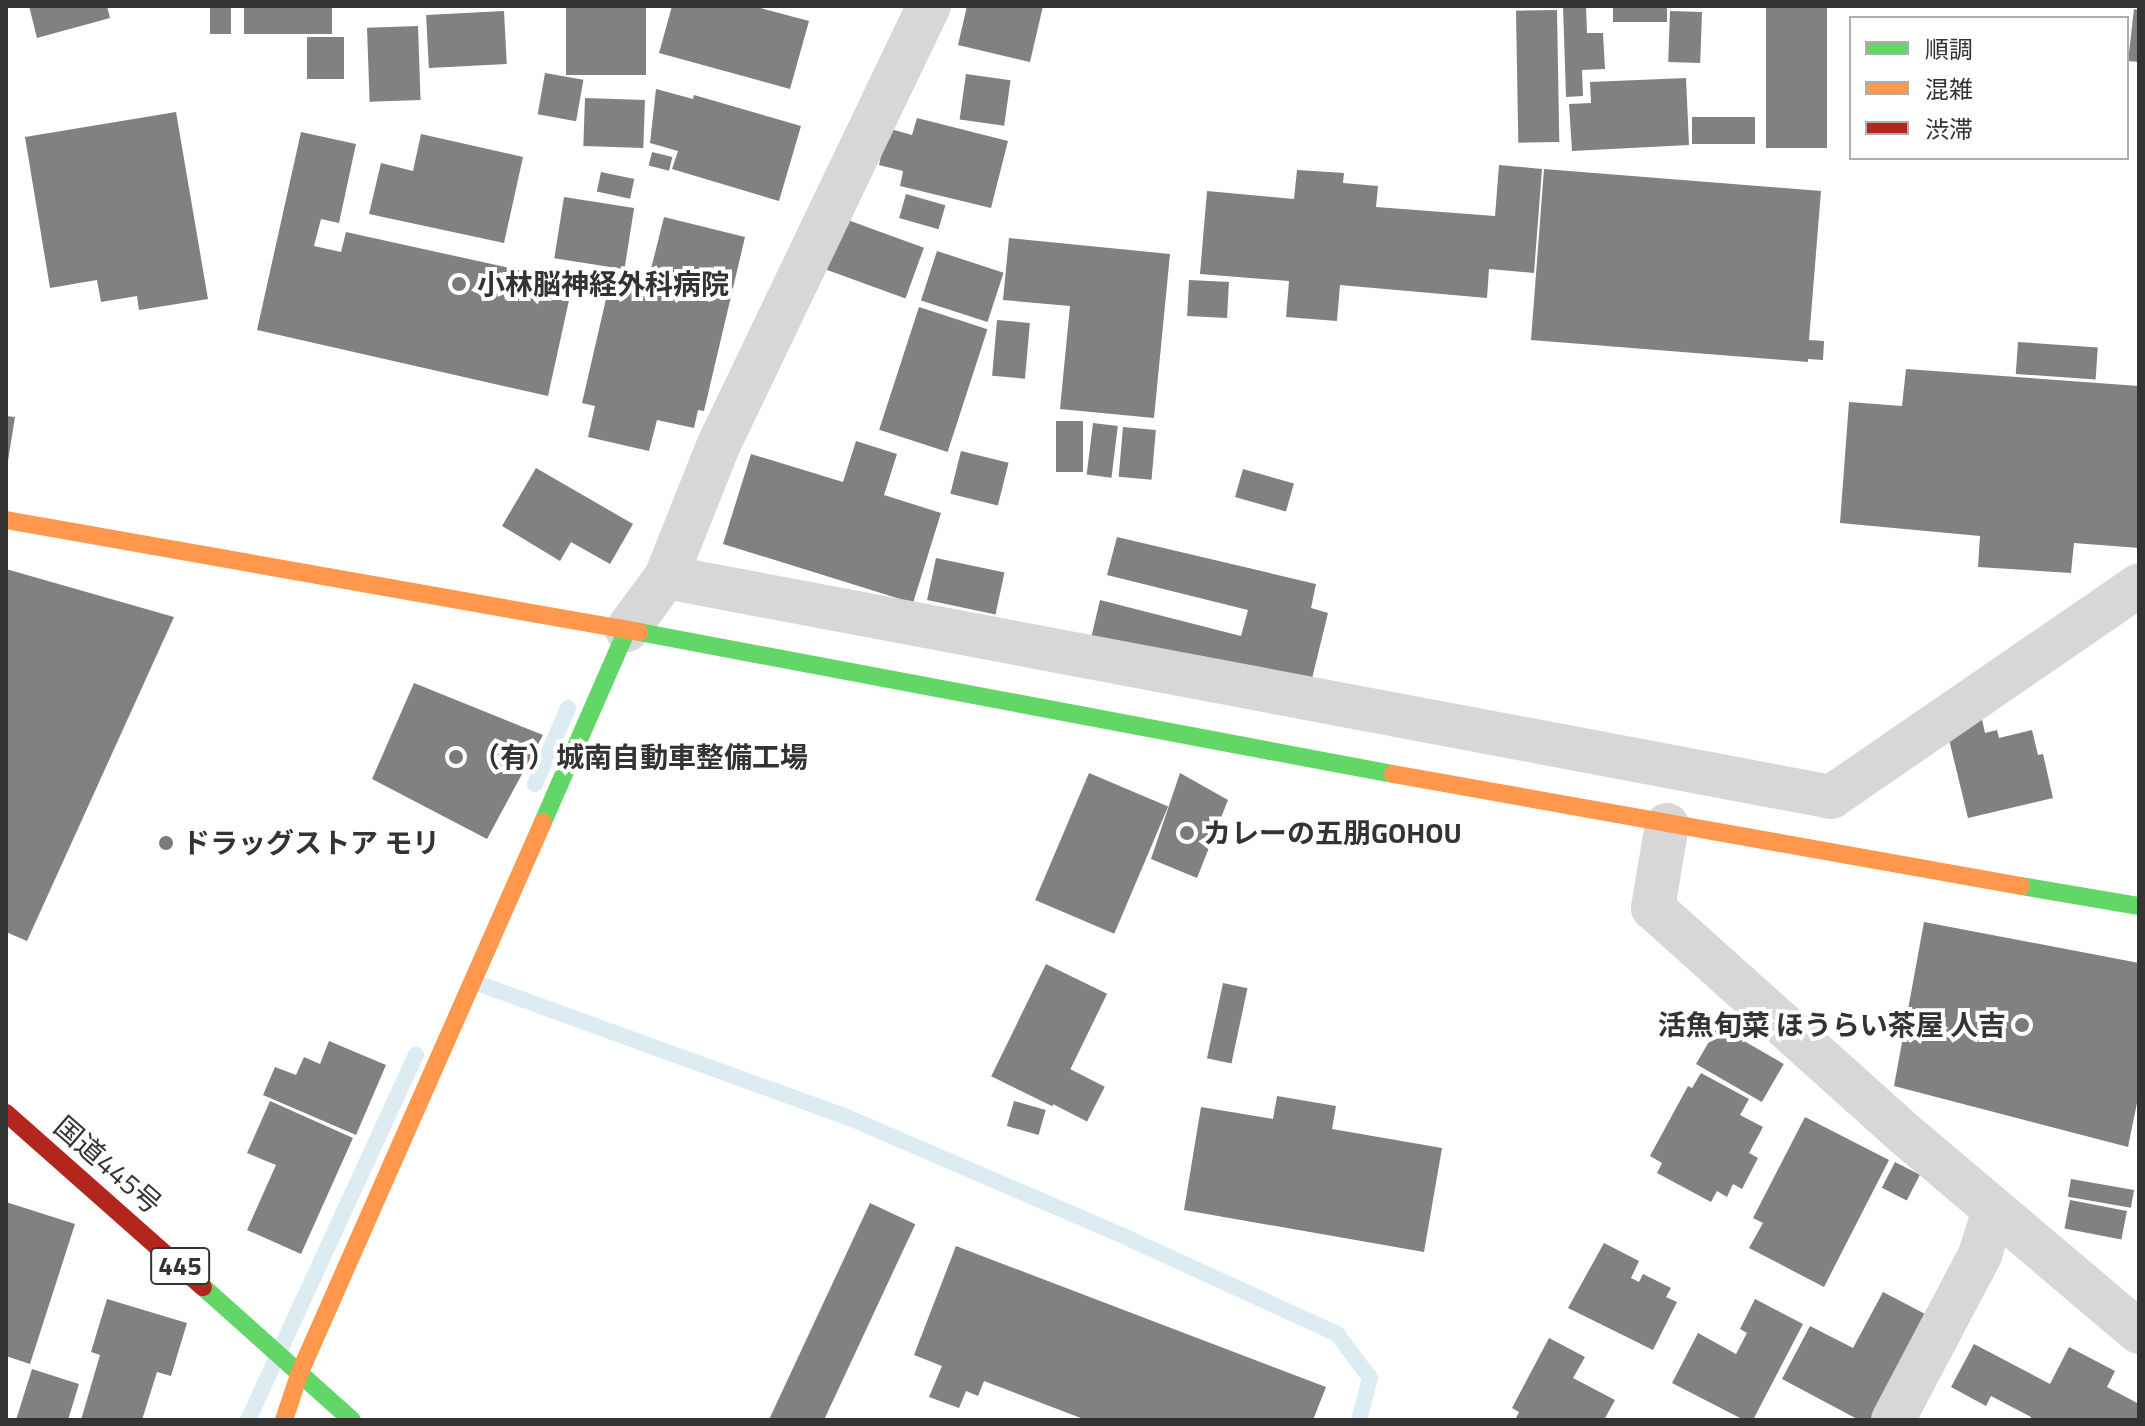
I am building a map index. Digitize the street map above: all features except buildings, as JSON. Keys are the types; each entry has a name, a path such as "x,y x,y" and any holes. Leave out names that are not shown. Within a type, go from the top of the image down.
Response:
{"main road":[{"path":"6,520 627,630 1667,825 2139,906"},
{"path":"284,1420 300,1372 627,630"},
{"name":"国道445号","path":"6,1113 352,1420"}],"street":[{"path":"627,630 666,577 719,444 929,6"},
{"path":"666,577 1831,797 2139,585"},
{"path":"1667,825 1653,908 1994,1210 2139,1332"},
{"path":"1893,1420 1980,1255 1994,1210"}],"waterway":[{"path":"535,784 568,708"},
{"path":"474,982 847,1117 1132,1240 1337,1334 1370,1378 1359,1420"},
{"path":"248,1420 416,1055"}],"traffic: fast":[{"path":"543,822 627,630"},
{"path":"639,632 1393,774"},
{"path":"2021,886 2139,906"},
{"path":"203,1287 352,1420"}],"traffic: slow":[{"path":"6,520 639,632"},
{"path":"1393,774 2021,886"},
{"path":"284,1420 300,1372 543,822"}],"traffic: jam":[{"path":"6,1113 203,1287"}],"place":[{"name":"小林脳神経外科病院","path":"459,284"},
{"name":"（有）城南自動車整備工場","path":"456,757"},
{"name":"カレーの五朋GOHOU","path":"1187,833"},
{"name":"ドラッグストア モリ","path":"166,843"},
{"name":"活魚旬菜 ほうらい茶屋 人吉","path":"2022,1025"}]}
